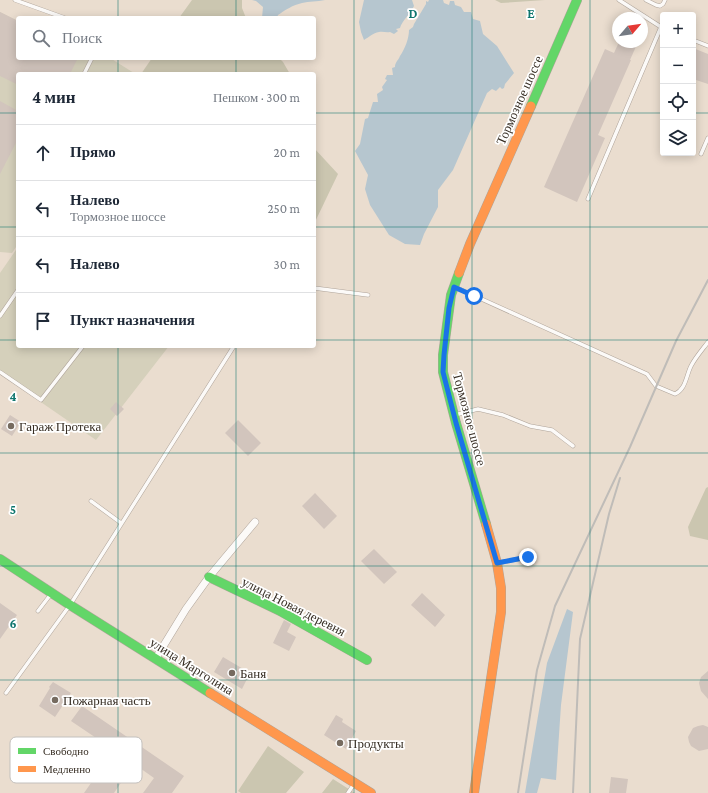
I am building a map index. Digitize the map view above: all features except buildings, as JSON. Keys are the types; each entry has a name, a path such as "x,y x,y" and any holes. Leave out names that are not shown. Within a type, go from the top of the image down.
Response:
{"street":[{"name":"Тормозное шоссе","path":"474,793 501,612 501,588 497,563 454,416 443,372 449,308 454,287 473,236 577,0"},
{"path":"156,658 186,609 208,577 255,522"},
{"name":"улица Марголина","path":"0,559 70,605 371,793"},
{"name":"улица Новая деревня","path":"208,577 280,611 367,660"}],"lane":[{"path":"15,0 59,16"},
{"path":"619,0 660,26"},
{"path":"646,0 660,6 665,0"},
{"path":"588,199 660,32"},
{"path":"696,41 708,46"},
{"path":"85,72 91,60"},
{"path":"701,154 708,138"},
{"path":"454,287 647,374 656,386 675,394 680,392 682,389 691,366 708,342"},
{"path":"316,288 368,295"},
{"path":"0,316 16,293"},
{"path":"0,372 41,400 81,348"},
{"path":"6,693 70,605 233,348"},
{"path":"454,416 478,409 503,415 530,426 552,430 573,446"},
{"path":"91,501 121,523"},
{"path":"497,563 528,557"},
{"path":"38,611 52,593"},
{"path":"348,793 355,783"}],"shaded area":[{"path":"192,0 242,0 242,8 245,16 180,16"},
{"path":"252,0 325,0 305,2 295,5 278,16 262,16 263,7 256,1"},
{"path":"364,0 412,0 414,6 400,28 396,29 398,31 394,34 390,32 379,32 364,40 359,22"},
{"path":"429,0 443,0 444,3 449,5 450,1 454,1 455,5 461,7 464,12 471,12 473,19 480,21 483,34 497,46 514,73 505,84 504,88 502,89 500,87 496,91 492,89 487,93 453,170 438,190 438,207 420,245 405,244 389,235 370,205 365,189 368,175 355,151 360,144 365,119 368,118 373,102 378,102 377,94 383,90 382,87 387,80 385,79 387,75 393,75 392,68 395,67 405,47 409,30 413,27 426,4 426,1 428,2"},
{"path":"495,0 545,0 501,3"},
{"path":"0,12 16,20 16,60 113,60 132,72 16,72 16,247 12,253 0,252"},
{"path":"151,60 281,60 289,72 142,72"},
{"path":"316,150 338,174 316,220"},
{"path":"16,250 16,348 167,348 96,440 0,374 0,273"},
{"path":"708,487 708,540 690,536 688,527 706,488"},
{"path":"567,609 573,612 561,705 556,780 541,778 537,793 525,793 547,663"},
{"path":"268,746 304,772 286,793 241,793 238,791"},
{"path":"333,779 355,793 322,793"}],"railway":[{"path":"518,793 537,670 555,606 630,447 676,341 708,280"},
{"path":"573,793 580,639 609,514 620,478"}],"traffic: fast":[{"path":"531,106 577,0"},
{"path":"459,273 451,295 443,355 443,372 456,423 486,524"},
{"path":"0,559 210,693"},
{"path":"209,577 280,611 367,660"}],"traffic: slow":[{"path":"459,273 470,244 531,106"},
{"path":"474,793 501,612 501,588 497,563 486,524"},
{"path":"210,693 371,793"}],"place":[{"name":"Гараж Протека","path":"11,426"},
{"name":"Баня","path":"232,673"},
{"name":"Пожарная часть","path":"55,700"},
{"name":"Продукты","path":"340,743"}],"route":[{"path":"474,296 454,287 449,308 443,372 456,423 497,563 528,557"}]}
